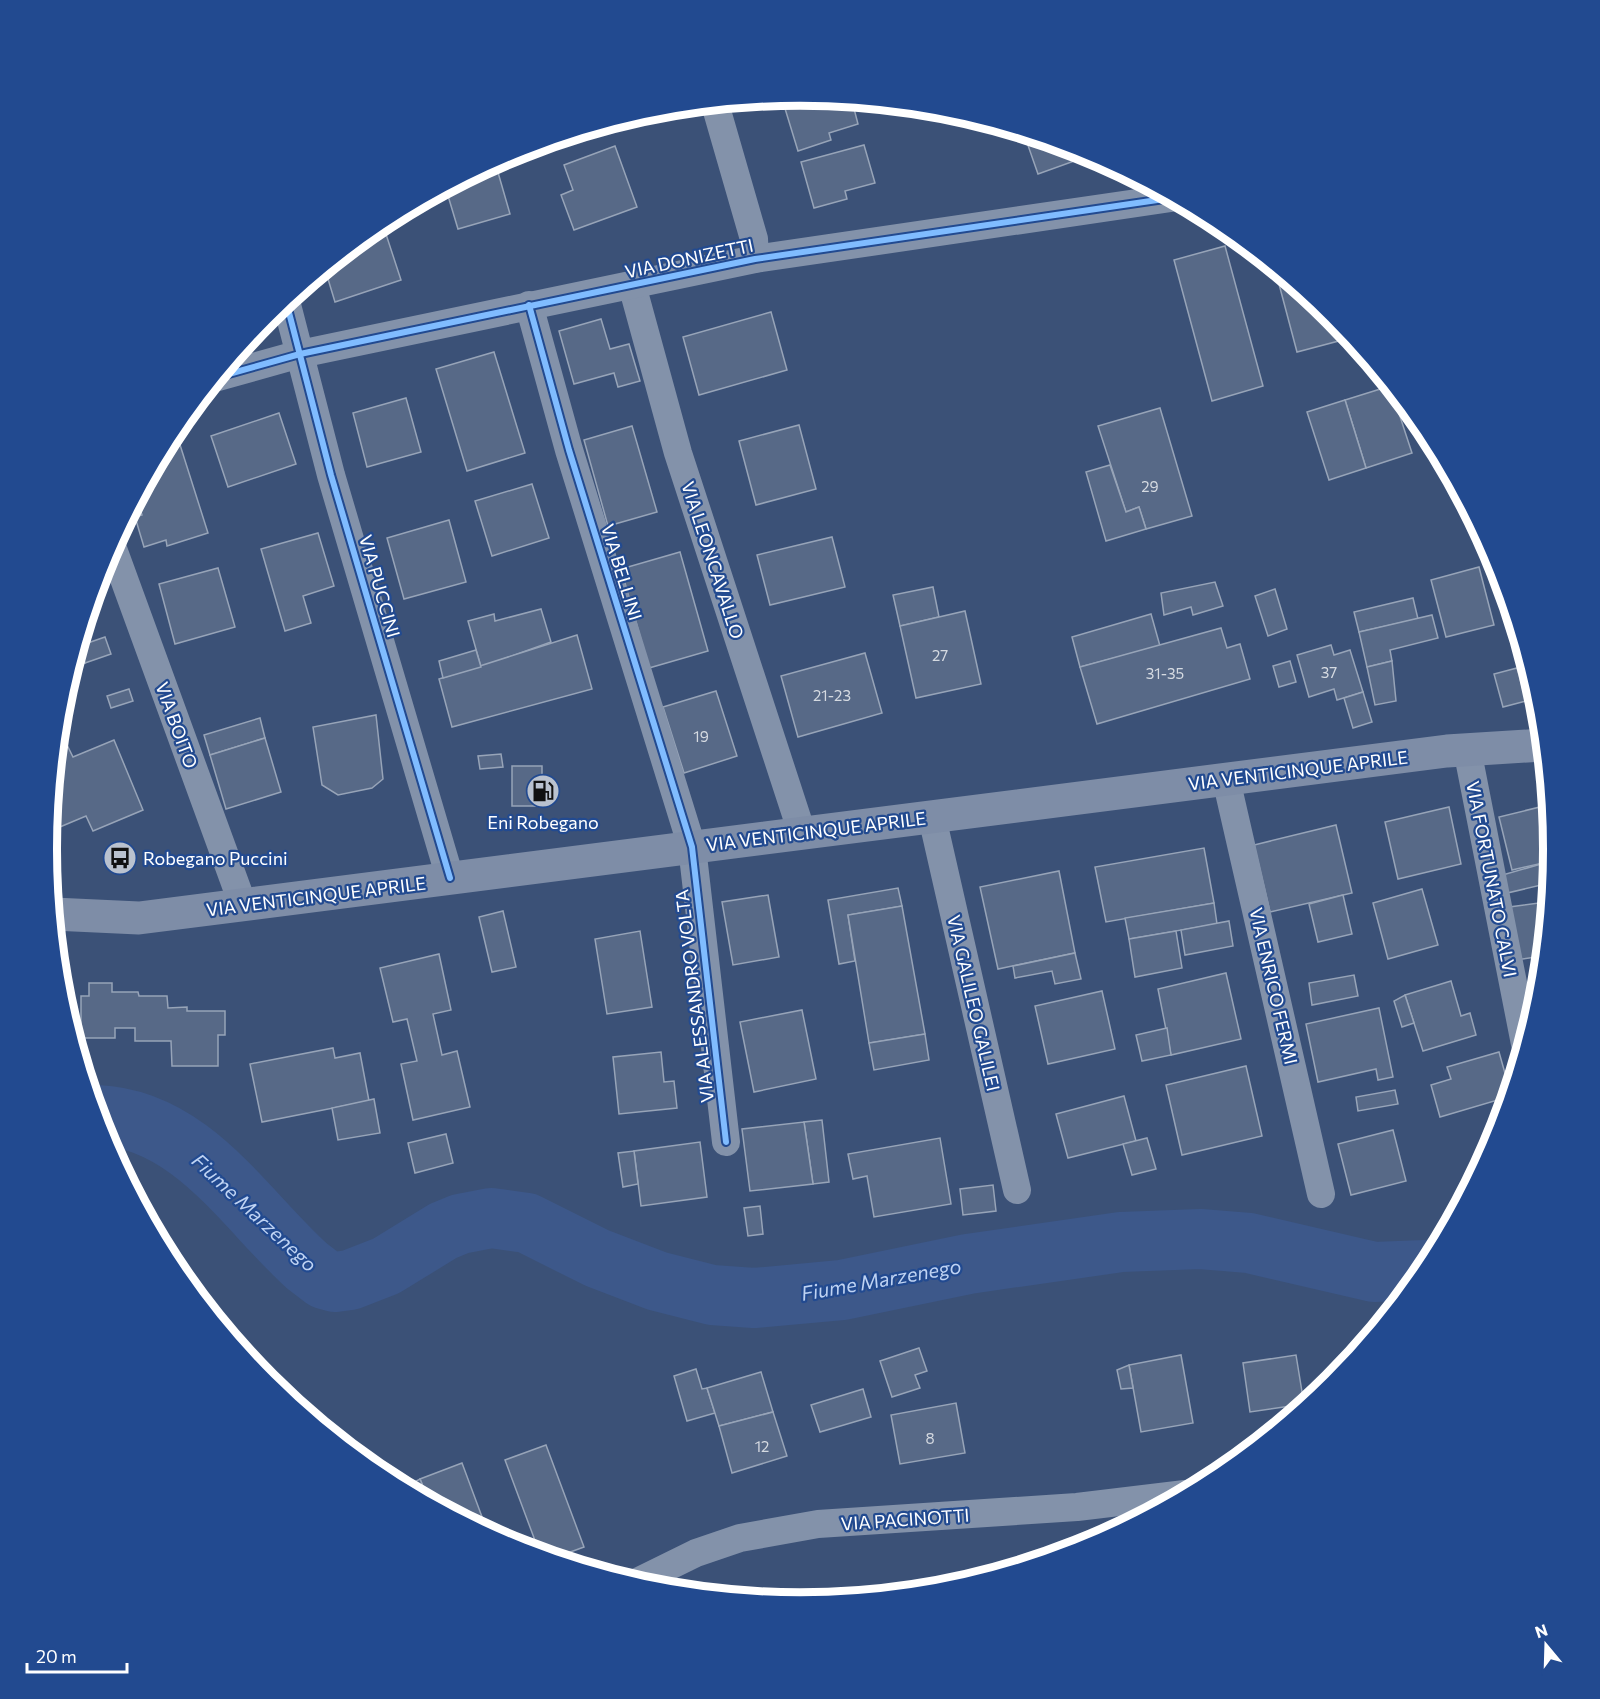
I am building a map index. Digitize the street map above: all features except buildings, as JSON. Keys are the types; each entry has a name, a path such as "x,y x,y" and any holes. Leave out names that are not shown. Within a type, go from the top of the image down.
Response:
{"main road":[{"name":"VIA VENTICINQUE APRILE","path":"60,914 139,918 1467,749 1536,745"}],"street":[{"name":"VIA DONIZETTI","path":"717,112 754,239 755,259"},
{"name":"VIA DONIZETTI","path":"230,374 300,354 755,259 1160,200"},
{"name":"VIA LEONCAVALLO","path":"632,285 678,453 802,833"},
{"name":"VIA BELLINI","path":"529,305 569,450 692,847"},
{"name":"VIA PUCCINI","path":"289,311 331,475 450,878"},
{"name":"VIA BOITO","path":"117,559 243,905"},
{"name":"VIA FORTUNATO CALVI","path":"1467,749 1522,1026"},
{"name":"VIA ENRICO FERMI","path":"1226,779 1321,1194"},
{"name":"VIA GALILEO GALILEI","path":"932,817 1017,1190"},
{"name":"VIA ALESSANDRO VOLTA","path":"692,847 726,1142"},
{"name":"VIA PACINOTTI","path":"648,1576 696,1553 740,1538 818,1524 1077,1507 1165,1496"}],"waterway":[{"name":"Fiume Marzenego","path":"107,1116 131,1120 161,1132 189,1150 238,1194 307,1266 324,1279 335,1282 350,1280 386,1266 443,1231 460,1224 491,1218 527,1223 597,1258 657,1281 712,1295 754,1298 842,1290 968,1264 1121,1242 1200,1239 1249,1243 1374,1272 1412,1271"}],"cycle path":[{"path":"230,374 300,354 755,259 1160,200"},
{"path":"529,305 569,450 692,847 726,1142"},
{"path":"289,311 331,475 450,878"}],"place":[{"name":"Eni Robegano","path":"543,791"},
{"name":"Robegano Puccini","path":"120,858"}]}
